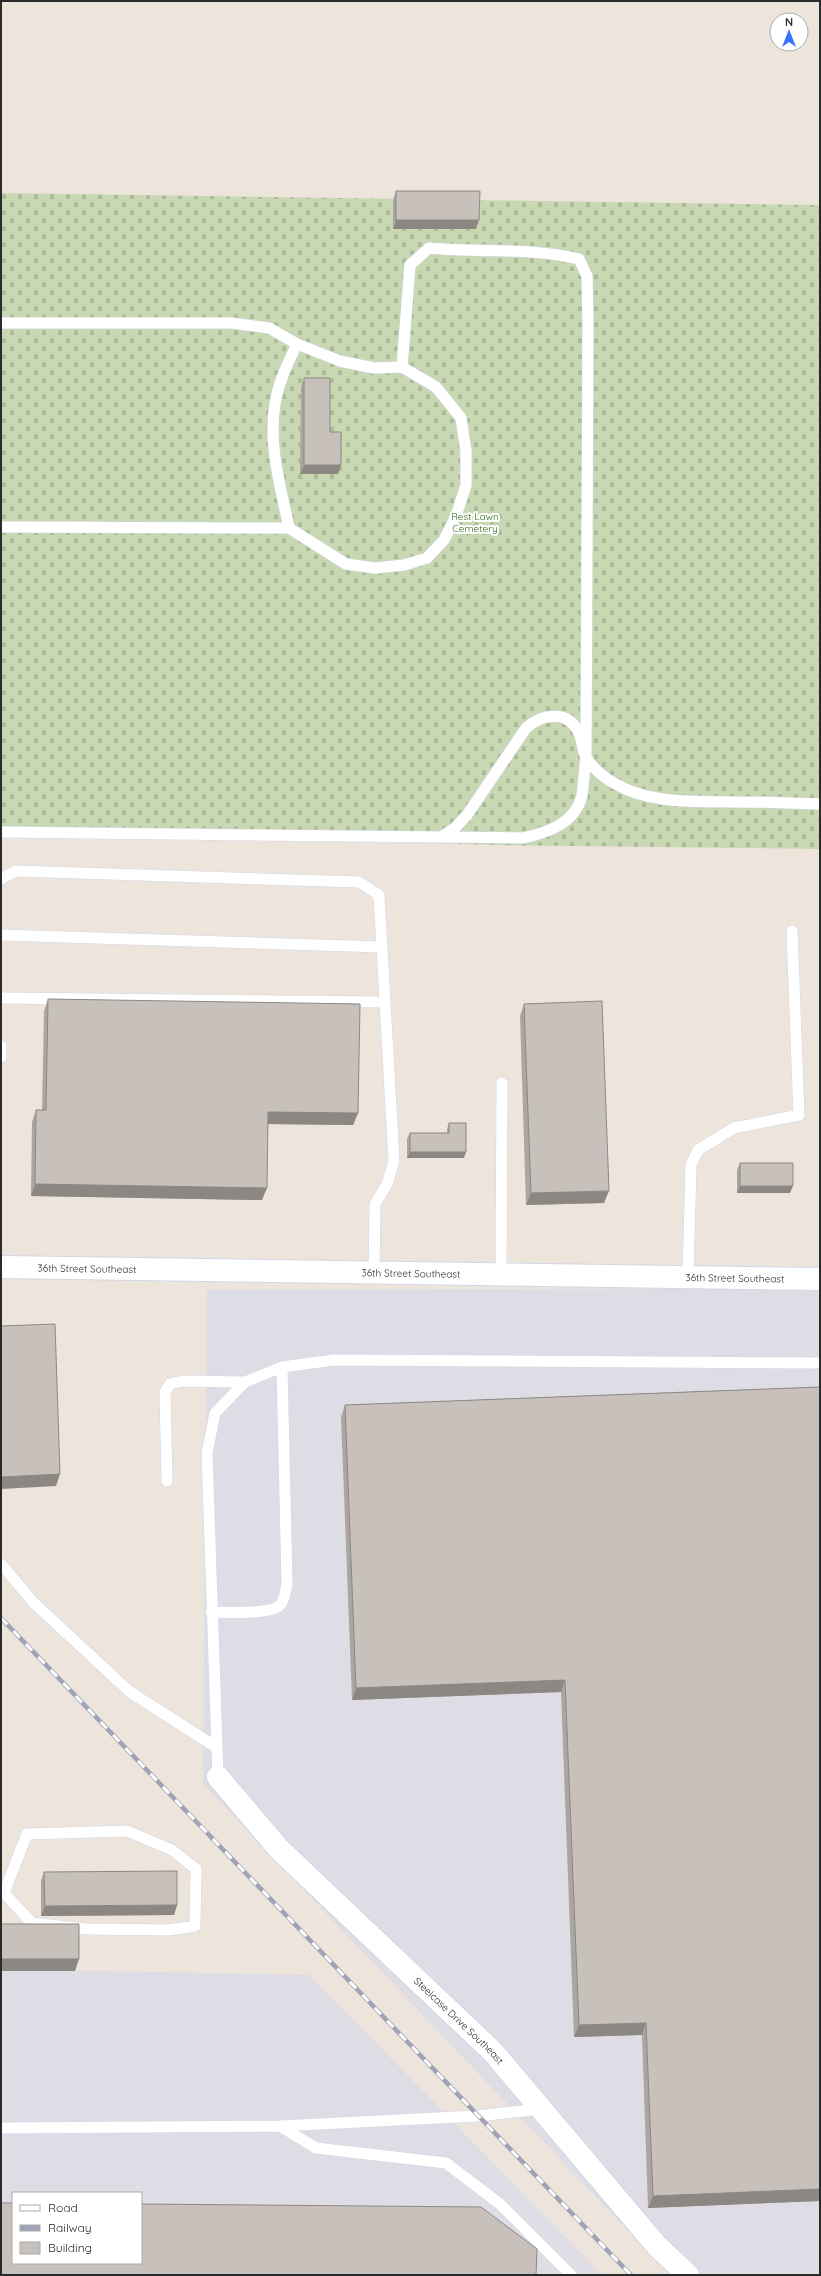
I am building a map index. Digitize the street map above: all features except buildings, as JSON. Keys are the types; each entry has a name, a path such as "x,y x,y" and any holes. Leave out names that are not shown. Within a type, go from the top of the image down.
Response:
{"street":[{"name":"36th Street Southeast","path":"1,1267 501,1273 820,1279"},
{"name":"Steelcase Drive Southeast","path":"218,1777 279,1849 494,2052 657,2246 688,2275"}],"lane":[{"path":"1,832 523,838 545,834 561,825 572,814 582,797 586,758 588,322 587,276 579,259 556,254 462,251 429,248 410,265 402,367"},
{"path":"1,323 230,323 269,328 297,344 340,361 374,368 402,367 436,387 461,418 466,451 466,485 456,516 444,540 427,558 404,565 375,568 346,564 289,528 1,527"},
{"path":"289,528 273,442 275,404 285,371 297,344"},
{"path":"441,837 455,828 467,815 526,728 536,719 547,716 560,716 571,722 579,733 586,758 614,783 643,796 682,801 820,804"},
{"path":"1,879 16,871 360,882 379,895 394,1162 387,1184 375,1204 374,1272"},
{"path":"688,1276 691,1165 698,1150 734,1128 799,1115 792,932"},
{"path":"1,936 382,948"},
{"path":"1,998 384,1002"},
{"path":"1,1046 1,1057"},
{"path":"501,1273 502,1083"},
{"path":"167,1481 165,1392 170,1384 182,1381 245,1382 282,1367 334,1360 820,1363"},
{"path":"211,1612 268,1611 279,1606 284,1598 287,1584 282,1367"},
{"path":"218,1777 211,1612 208,1453 215,1413 245,1382"},
{"path":"1,1564 34,1603 130,1692 216,1747"},
{"path":"127,1831 172,1850 196,1869 194,1926 169,1930 86,1929 30,1922 2,1894 27,1834 127,1831"},
{"path":"1,2128 280,2126 477,2116 542,2109"},
{"path":"280,2126 316,2148 446,2163 500,2204 571,2275"}],"shaded area":[{"path":"820,1288 820,2275 670,2275 203,1784 207,1290"},
{"path":"1,1969 310,1975 602,2275 1,2275"}],"green space":[{"name":"Rest Lawn Cemetery","path":"1,193 820,205 820,849 497,845 1,829"}],"railway":[{"path":"1,1618 631,2275"}]}
